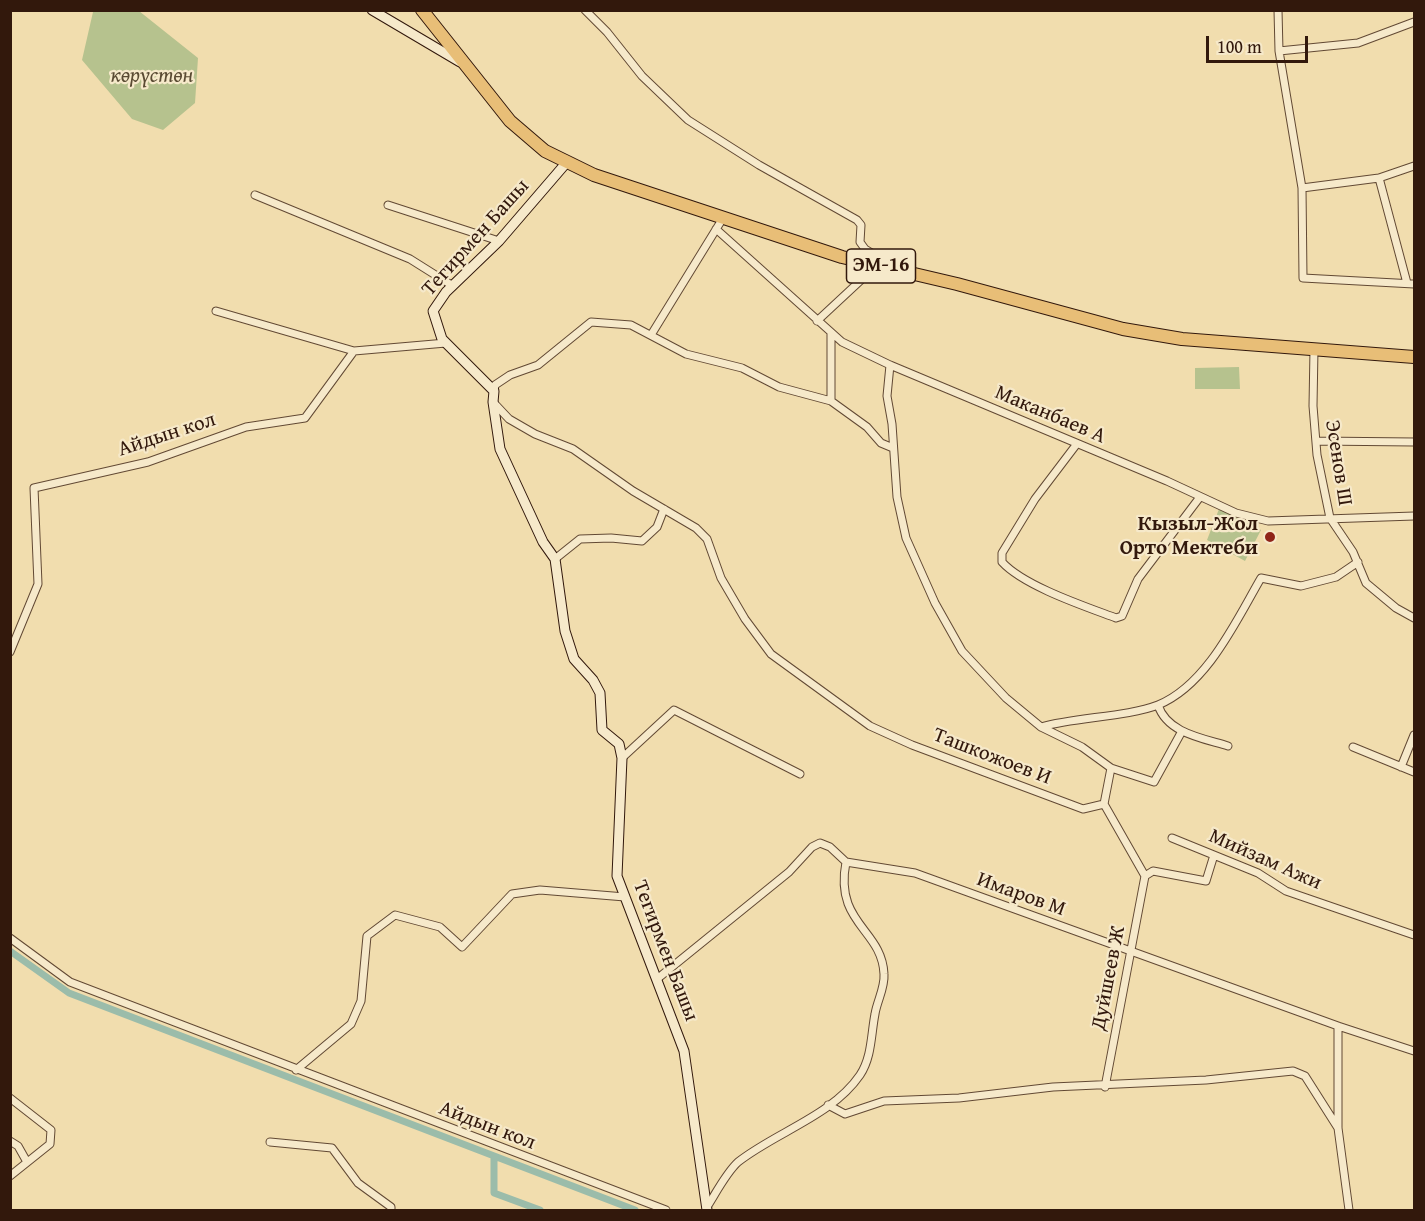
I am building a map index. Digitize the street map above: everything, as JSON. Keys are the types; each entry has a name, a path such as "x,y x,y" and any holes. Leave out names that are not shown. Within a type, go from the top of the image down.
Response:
{"highway":[{"name":"ЭМ-16","path":"422,10 518,129 545,151 594,175 867,263 1123,328 1182,339 1414,357"}],"street":[{"path":"372,10 465,64"},
{"path":"585,10 607,32 642,76 688,120 759,165 857,220 861,225 860,242 865,249 901,271"},
{"path":"1278,10 1279,51 1302,188 1303,278 1411,284 1379,178"},
{"path":"1279,51 1359,43 1414,22"},
{"name":"Тегирмен Башы","path":"494,392 446,343 438,330 433,311 453,286 499,241 567,162"},
{"path":"1302,188 1379,178 1414,166"},
{"path":"255,195 410,259 453,286"},
{"path":"388,205 499,241"},
{"path":"651,335 723,218"},
{"name":"Маканбаев А","path":"716,229 842,342 890,366 1236,513 1268,521 1414,516"},
{"path":"817,321 860,281 867,263"},
{"path":"216,310 354,351 446,343"},
{"path":"622,759 619,744 602,730 600,693 593,680 574,659 571,651 565,631 555,559 543,542 500,449 493,402 495,385 510,375 538,365 591,322 631,325 686,354 742,368 779,387 831,401 867,427 880,443 893,448"},
{"path":"831,333 831,401"},
{"name":"Эсенов Ш","path":"1314,349 1313,406 1316,441 1330,518 1358,562 1366,583 1396,608 1414,618"},
{"name":"Айдын кол","path":"10,652 38,584 34,488 148,462 246,427 305,418 354,351"},
{"path":"890,366 887,396 897,497 906,538 935,603 962,651 1006,699 1041,727 1082,747 1112,768 1154,782 1182,732"},
{"name":"Ташкожоев И","path":"493,402 509,419 535,434 573,449 664,510 696,528 707,539 721,578 745,619 771,654 870,726 912,745 1083,809 1104,804"},
{"path":"1316,441 1414,442"},
{"path":"1076,445 1035,498 1002,553 1002,562 1010,570 1069,600 1116,618 1122,616 1138,579 1200,497"},
{"path":"555,559 580,539 611,538 642,541 657,527 664,510"},
{"path":"1041,727 1158,705 1179,692 1213,659 1261,578 1301,586 1336,577 1358,562"},
{"path":"1158,705 1161,715 1182,732 1228,746"},
{"path":"622,759 674,710 800,774"},
{"path":"1401,767 1414,735"},
{"path":"1353,747 1414,772"},
{"name":"Тегирмен Башы","path":"622,759 617,876 684,1051 707,1209"},
{"path":"1112,768 1104,804 1145,876 1153,871 1206,881 1214,855"},
{"name":"Мийзам Ажи","path":"1172,838 1258,873 1286,891 1414,935"},
{"name":"Имаров М","path":"657,979 789,872 812,847 820,843 830,847 846,862 915,873 1338,1026 1414,1051"},
{"path":"707,1209 737,1164 828,1105 860,1075 869,1055 885,975 874,946 850,910 844,893 846,862"},
{"name":"Дуйшеев Ж","path":"1105,1086 1145,876"},
{"path":"296,1070 351,1024 361,1001 367,936 395,915 440,927 462,947 512,894 540,890 625,897"},
{"name":"Айдын кол","path":"10,938 70,982 666,1210"},
{"path":"1338,1026 1338,1128 1349,1210"},
{"path":"828,1105 845,1114 884,1101 959,1098 1053,1087 1206,1080 1293,1071 1305,1076 1338,1128"},
{"path":"10,1098 51,1130 50,1144 10,1176"},
{"path":"10,1141 18,1146 27,1162"},
{"path":"270,1142 332,1148 358,1183 391,1207 390,1210"}],"green space":[{"name":"көрүстөн","path":"139,11 198,58 195,103 163,130 132,119 82,60 93,12"},
{"path":"1239,367 1240,389 1195,389 1195,368"},
{"path":"1219,509 1261,530 1245,561 1207,540"}],"waterway":[{"path":"10,951 69,993 635,1210"},
{"path":"494,1156 494,1193 540,1210"}],"place":[{"name":"Кызыл-Жол Орто Мектеби","path":"1270,537"}]}
